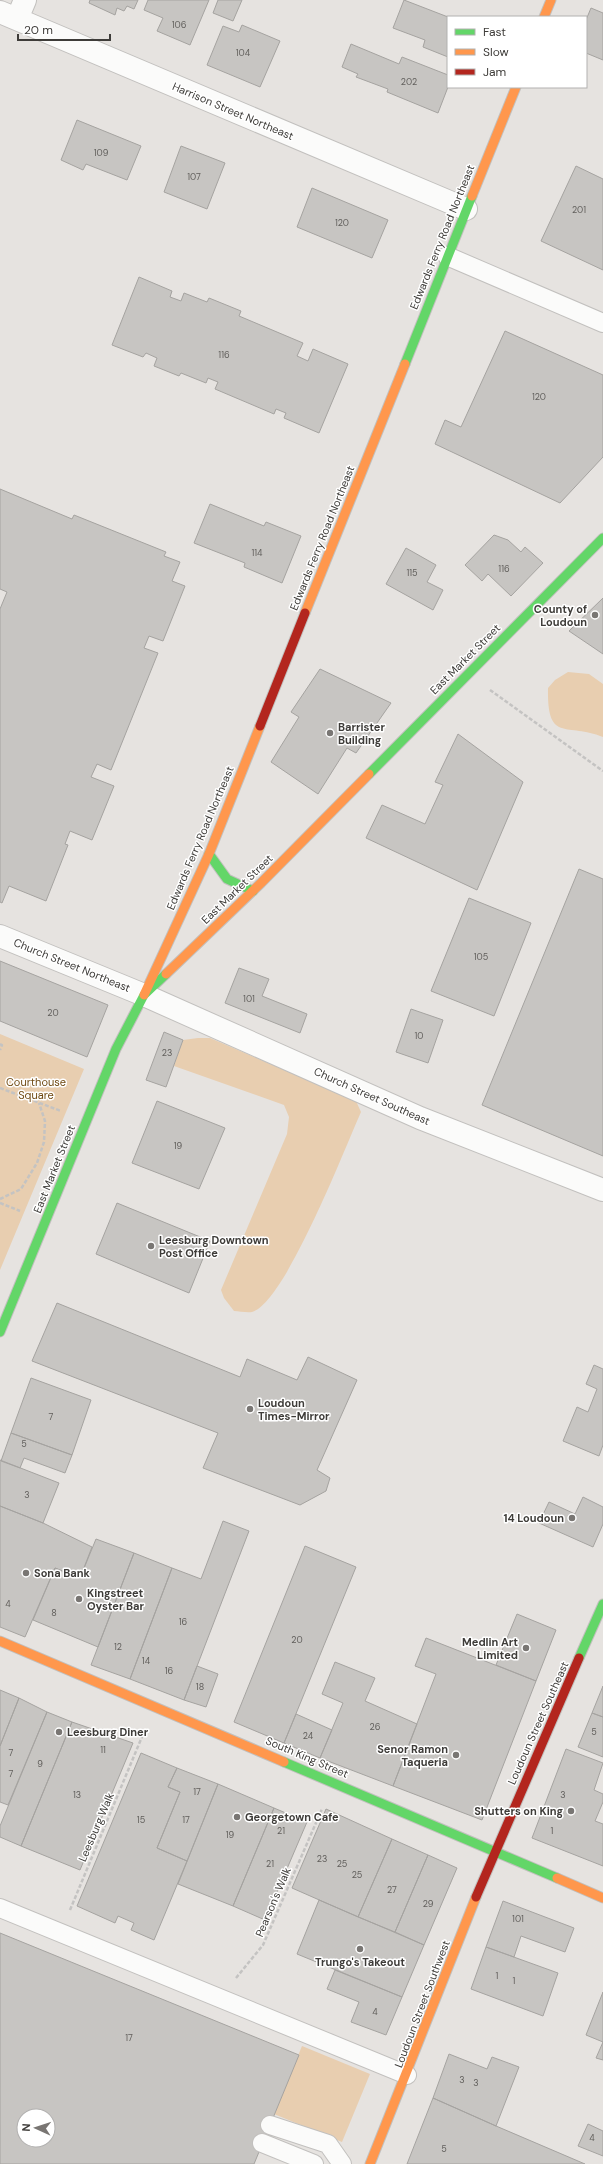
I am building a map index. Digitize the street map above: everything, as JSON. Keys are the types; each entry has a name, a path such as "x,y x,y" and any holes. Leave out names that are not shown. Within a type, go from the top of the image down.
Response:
{"main road":[{"path":"544,16 551,0"},
{"name":"Edwards Ferry Road Northeast","path":"144,995 209,854 447,256 516,88"},
{"name":"East Market Street","path":"0,1332 116,1049 144,995 253,891 603,538"},
{"path":"209,854 227,879 253,891"},
{"name":"Loudoun Street Southeast","path":"495,1852 603,1604"},
{"name":"South King Street","path":"0,1640 155,1705 603,1898"},
{"name":"Loudoun Street Southwest","path":"370,2164 407,2075 495,1852"}],"street":[{"name":"Harrison Street Northeast","path":"14,10 254,121 466,209"},
{"name":"Church Street Northeast","path":"0,936 144,995"},
{"name":"Church Street Southeast","path":"144,995 420,1118 603,1190"}],"lane":[{"path":"447,256 603,323"},
{"path":"0,1908 407,2075"},
{"path":"270,2125 328,2144 342,2164"},
{"path":"262,2143 314,2164"}],"path":[{"path":"467,674 603,771"},
{"path":"0,1044 2,1045 0,1050"},
{"path":"0,1088 65,1113"},
{"path":"0,1199 21,1189 37,1163 44,1142 45,1121 39,1103"},
{"path":"0,1203 24,1213"},
{"name":"Leesburg Walk","path":"60,1933 155,1705"},
{"name":"Pearson's Walk","path":"226,2001 235,1979 263,1945 334,1782"}],"green space":[{"path":"568,672 589,674 603,684 603,737 561,728 555,724 551,717 548,688 555,680"},
{"name":"Courthouse Square","path":"0,1034 84,1069 0,1270"},
{"path":"210,1038 356,1101 361,1112 328,1189 297,1254 281,1282 266,1302 252,1312 234,1311 224,1298 221,1290 287,1134 289,1117 284,1105 174,1066 183,1040"},
{"path":"302,2046 370,2074 342,2142 274,2114"}],"building":[{"path":"90,0 138,0 134,9 127,6 124,11 117,8 115,15 89,3"},
{"path":"148,0 209,0 190,45 157,31 163,18 144,10"},
{"path":"218,0 242,0 233,21 213,13"},
{"path":"404,0 447,17 447,57 423,47 425,40 393,28"},
{"path":"591,8 603,13 603,60 587,53 587,18"},
{"path":"242,25 280,41 260,87 207,65 223,26 239,32"},
{"path":"351,44 399,64 402,57 447,75 448,88 438,113 387,92 388,89 356,77 358,74 342,67"},
{"path":"77,120 141,146 127,180 86,164 83,170 61,160"},
{"path":"181,146 225,163 207,209 164,192"},
{"path":"576,166 603,179 603,270 541,241"},
{"path":"312,188 388,220 372,258 297,227"},
{"path":"139,277 172,291 170,297 181,301 184,293 207,302 209,298 241,311 239,316 303,343 297,356 308,361 313,349 348,364 319,433 284,418 286,413 276,409 274,414 215,389 218,382 208,378 206,383 181,373 179,376 154,366 157,358 146,353 143,357 112,345"},
{"path":"505,331 603,375 603,457 560,503 435,444 445,420 461,427"},
{"path":"0,489 72,519 74,515 166,552 164,556 180,562 172,581 185,586 163,641 149,636 144,648 158,653 111,770 97,764 91,777 114,786 92,840 70,831 65,844 68,845 46,901 9,886 2,903 0,902 0,609 7,592 0,589"},
{"path":"210,504 264,526 266,522 301,536 282,583 244,567 245,563 194,543"},
{"path":"494,535 508,540 521,552 525,547 543,563 511,596 488,574 482,581 465,565"},
{"path":"406,548 436,565 427,582 443,590 433,610 386,584"},
{"name":"County of Loudoun","path":"603,598 603,654 569,631"},
{"name":"Barrister Building","path":"320,669 391,703 356,753 347,748 318,794 271,762 299,717 291,712"},
{"path":"458,734 523,782 477,890 366,838 382,805 425,824 443,785 435,782"},
{"path":"579,869 603,879 603,1156 482,1105"},
{"path":"469,898 531,923 494,1016 431,991"},
{"path":"0,961 108,1005 87,1057 0,1021"},
{"path":"239,968 269,979 262,996 307,1014 300,1033 225,1003"},
{"path":"411,1009 443,1020 428,1063 396,1052"},
{"path":"164,1032 183,1040 166,1087 146,1080"},
{"path":"157,1101 225,1128 199,1189 132,1163"},
{"path":"117,1203 210,1241 189,1293 96,1254"},
{"name":"Loudoun Times-Mirror","path":"57,1303 240,1377 247,1359 297,1380 308,1357 357,1380 317,1470 330,1478 326,1491 300,1505 203,1468 218,1433 32,1361"},
{"path":"594,1365 603,1369 603,1445 599,1456 563,1441 577,1407 588,1412 597,1389 586,1384"},
{"path":"31,1378 91,1400 72,1455 11,1433"},
{"path":"11,1433 72,1455 65,1473 24,1458 20,1468 1,1461"},
{"path":"0,1460 59,1483 43,1523 0,1506"},
{"name":"14 Loudoun","path":"583,1497 603,1507 603,1524 593,1547 539,1523 549,1502 575,1514"},
{"name":"Sona Bank","path":"0,1506 43,1523 92,1547 80,1578 55,1568 25,1637 0,1627"},
{"path":"223,1521 249,1531 184,1700 130,1679 172,1568 201,1579"},
{"name":"Kingstreet Oyster Bar","path":"96,1539 134,1553 98,1647 33,1620 55,1568 80,1578"},
{"path":"305,1546 356,1567 284,1743 234,1722"},
{"path":"134,1553 172,1568 130,1679 91,1665"},
{"name":"Medlin Art Limited","path":"517,1614 556,1630 536,1681 496,1665"},
{"name":"Senor Ramon Taqueria","path":"426,1638 536,1681 482,1820 393,1786 436,1674 415,1666"},
{"path":"335,1662 375,1678 365,1701 417,1724 393,1786 320,1758 343,1703 322,1694"},
{"path":"197,1666 218,1674 206,1707 184,1700"},
{"path":"603,1686 603,1717 592,1713"},
{"path":"0,1690 19,1698 0,1746"},
{"path":"19,1698 47,1712 8,1805 0,1802 0,1746"},
{"path":"47,1712 72,1722 21,1846 0,1837 0,1826"},
{"path":"592,1713 603,1717 603,1757 578,1747"},
{"path":"296,1714 332,1730 320,1758 284,1743"},
{"path":"72,1722 133,1743 80,1870 21,1846"},
{"name":"Shutters on King","path":"566,1749 603,1763 594,1790 603,1794 603,1802 595,1821 603,1824 603,1866 532,1838"},
{"path":"141,1753 177,1768 168,1787 180,1792 157,1848 187,1861 154,1940 131,1930 134,1923 118,1916 115,1923 77,1906"},
{"path":"177,1768 218,1784 187,1861 157,1848 180,1792 168,1787"},
{"path":"218,1784 274,1808 233,1906 178,1884"},
{"path":"274,1808 307,1822 265,1920 233,1906"},
{"path":"326,1809 392,1839 358,1917 292,1888"},
{"path":"392,1839 428,1855 395,1932 358,1917"},
{"path":"428,1855 457,1868 424,1945 395,1932"},
{"name":"Trungo's Takeout","path":"319,1900 424,1945 402,1997 297,1954"},
{"path":"503,1901 574,1928 565,1952 521,1936 514,1957 486,1947"},
{"path":"0,1933 299,2055 254,2164 0,2164"},
{"path":"486,1947 558,1973 543,2016 471,1989"},
{"path":"335,1970 402,1997 386,2035 351,2022 359,2002 327,1989"},
{"path":"603,1992 603,2042 586,2035"},
{"path":"603,2042 603,2060 596,2058"},
{"path":"449,2054 487,2069 492,2057 519,2067 496,2126 433,2098"},
{"path":"433,2098 496,2126 585,2164 407,2164"},
{"path":"588,2124 603,2131 603,2156 578,2146"}],"traffic: fast":[{"path":"405,364 472,196"},
{"path":"369,774 603,538"},
{"path":"209,854 227,879 253,891"},
{"path":"0,1332 116,1049 144,995 166,974"},
{"path":"579,1658 603,1604"},
{"path":"284,1762 557,1878"}],"traffic: slow":[{"path":"544,16 551,0"},
{"path":"472,196 516,88"},
{"path":"305,613 405,364"},
{"path":"144,995 209,854 260,726"},
{"path":"166,974 261,883 369,774"},
{"path":"0,1641 284,1762"},
{"path":"557,1878 603,1898"},
{"path":"370,2164 476,1897"}],"traffic: jam":[{"path":"260,726 305,613"},
{"path":"476,1897 579,1658"}],"place":[{"name":"County of Loudoun","path":"595,615"},
{"name":"Barrister Building","path":"330,733"},
{"name":"Leesburg Downtown Post Office","path":"151,1246"},
{"name":"Loudoun Times-Mirror","path":"250,1409"},
{"name":"14 Loudoun","path":"572,1518"},
{"name":"Sona Bank","path":"26,1573"},
{"name":"Kingstreet Oyster Bar","path":"79,1599"},
{"name":"Medlin Art Limited","path":"526,1648"},
{"name":"Leesburg Diner","path":"59,1732"},
{"name":"Senor Ramon Taqueria","path":"456,1755"},
{"name":"Shutters on King","path":"571,1811"},
{"name":"Georgetown Cafe","path":"237,1817"},
{"name":"Trungo's Takeout","path":"360,1949"}]}
